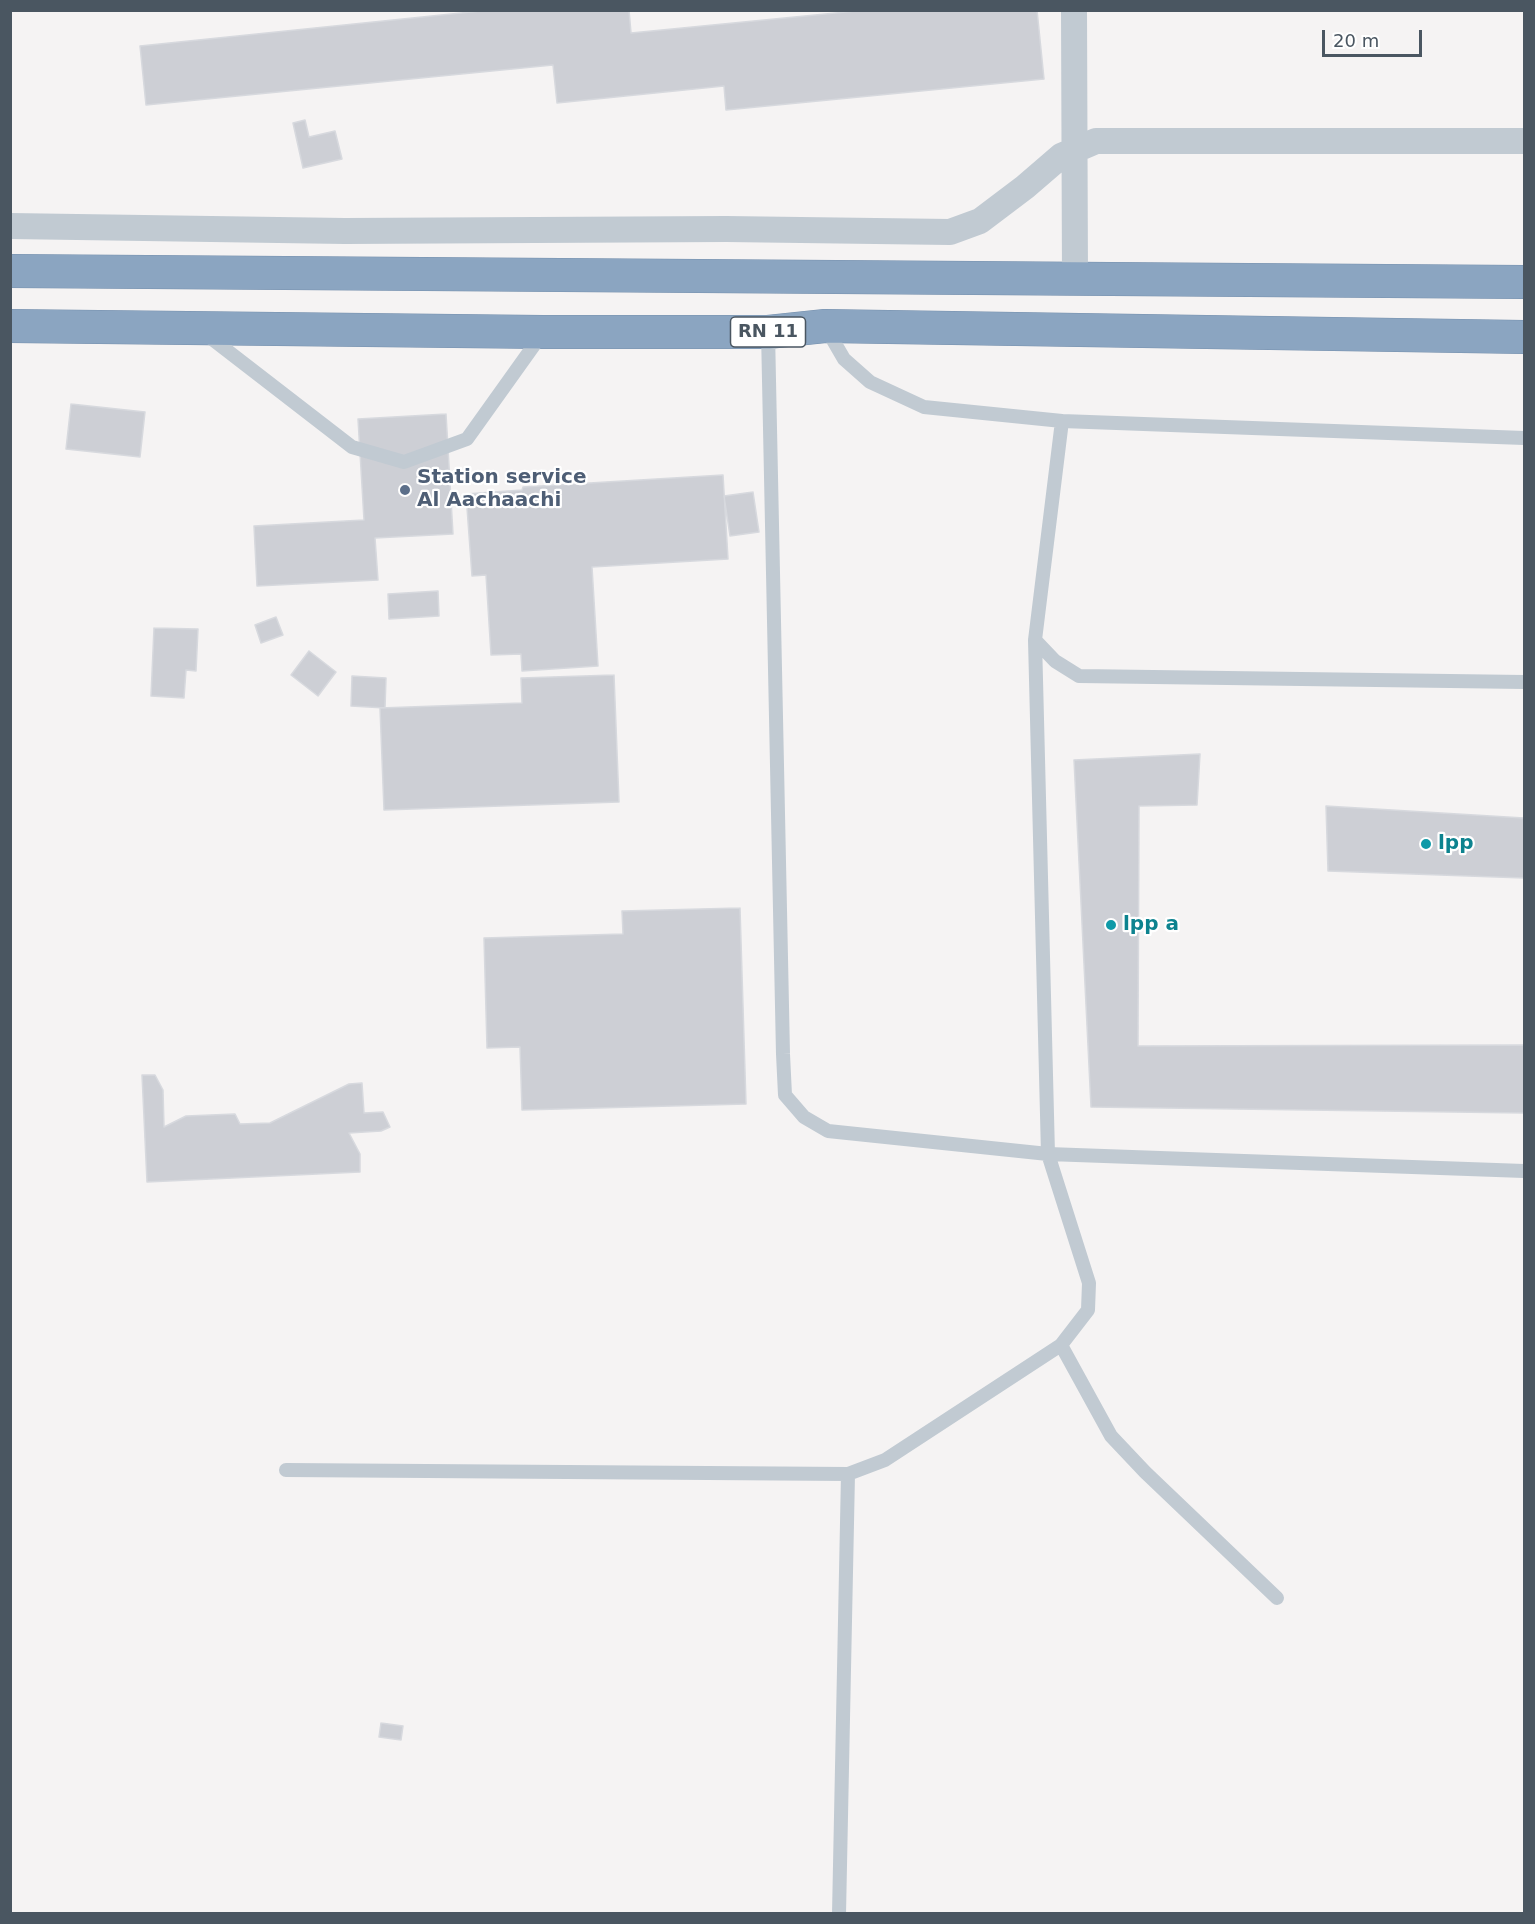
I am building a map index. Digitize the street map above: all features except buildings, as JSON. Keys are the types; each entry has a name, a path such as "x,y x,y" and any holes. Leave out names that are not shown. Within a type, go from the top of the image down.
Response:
{"highway":[{"path":"10,271 1524,282"},
{"name":"RN 11","path":"10,326 543,332 768,332 825,326 1524,337"}],"street":[{"path":"1074,10 1075,279"},
{"path":"10,226 345,231 726,229 950,232 980,221 1061,156 1096,141 1524,141"}],"lane":[{"path":"825,326 844,359 870,382 924,407 1062,421 1524,438"},
{"path":"198,328 352,447 404,462 467,439 543,332"},
{"path":"768,332 785,1095 804,1117 828,1131 1048,1154 1524,1171"},
{"path":"286,1470 848,1474 885,1460 1061,1345 1088,1310 1089,1283 1048,1154 1035,640 1062,421"},
{"path":"1035,640 1055,661 1079,676 1524,682"},
{"path":"1061,1345 1111,1436 1144,1472 1277,1598"},
{"path":"839,1914 848,1474"}],"place":[{"name":"Station service Al Aachaachi","path":"405,490"},
{"name":"lpp","path":"1426,844"},
{"name":"lpp a","path":"1111,925"}]}
